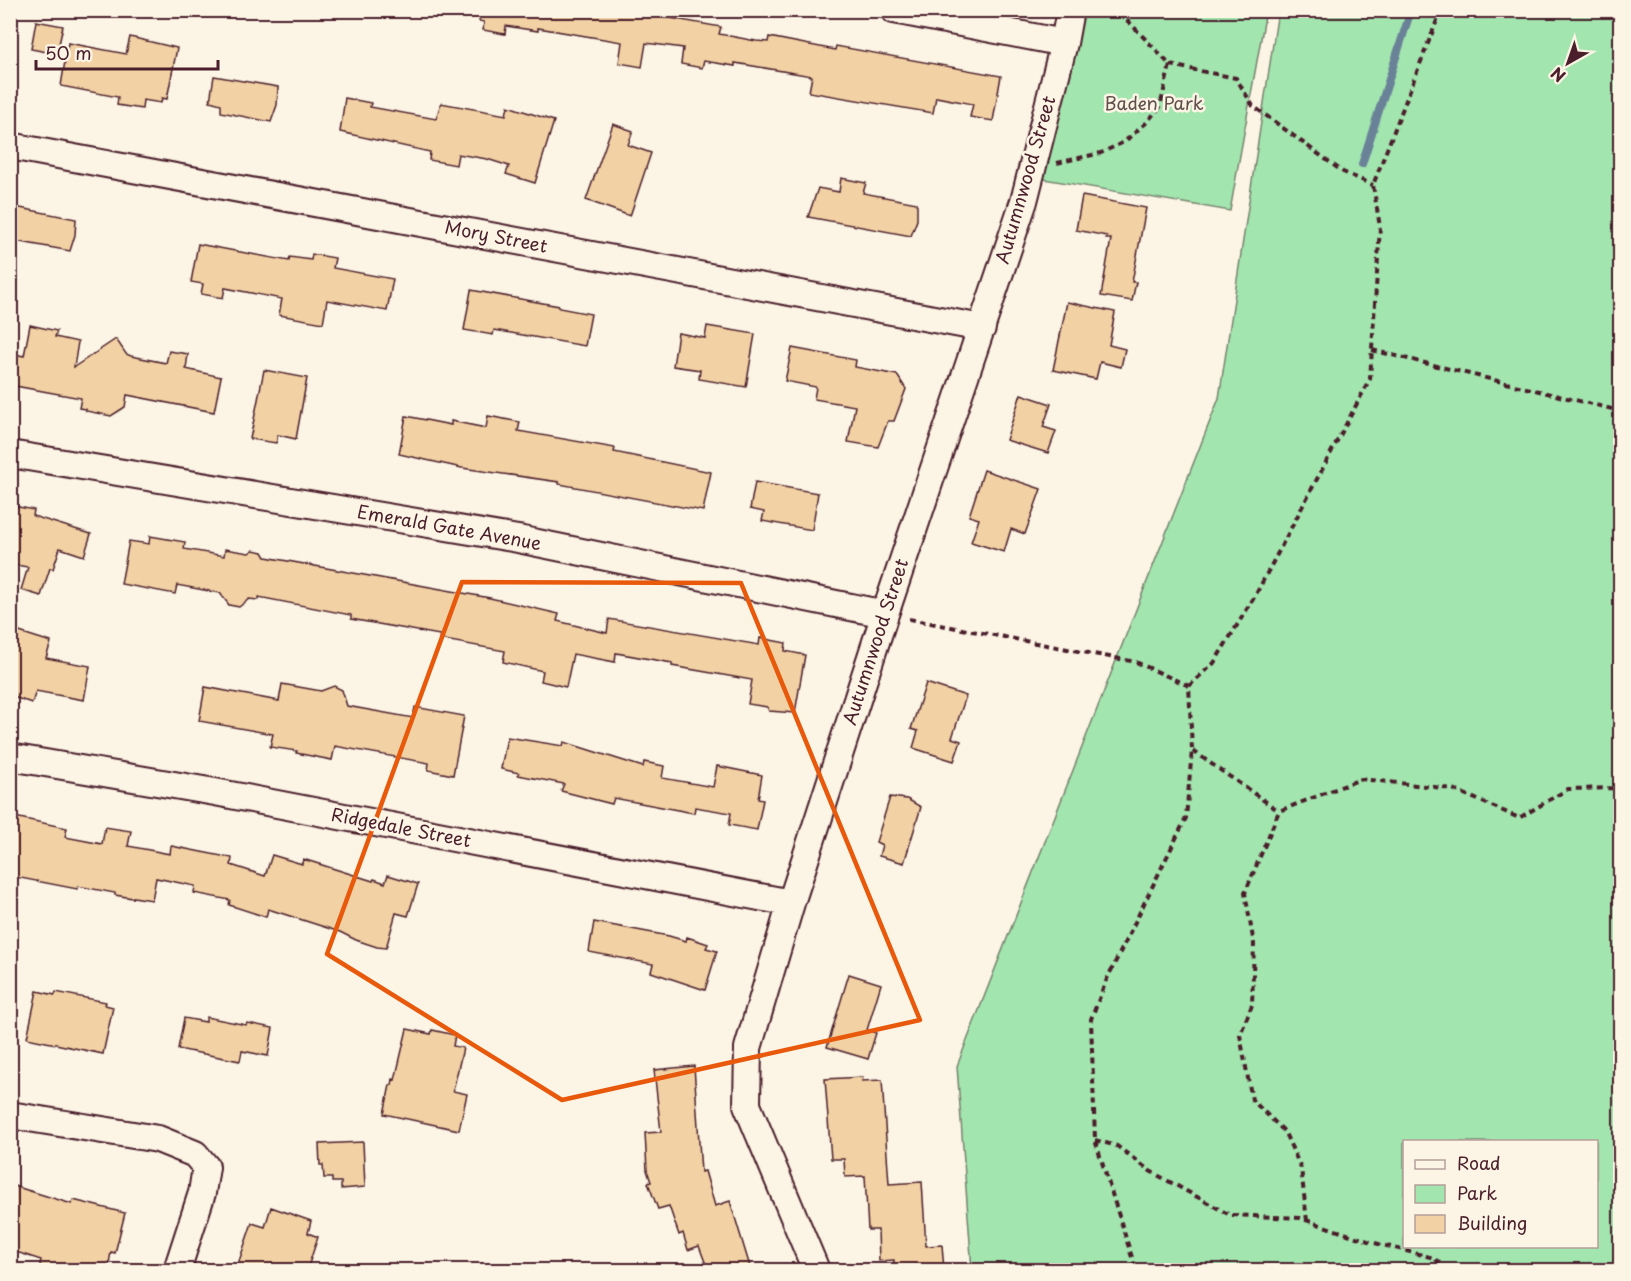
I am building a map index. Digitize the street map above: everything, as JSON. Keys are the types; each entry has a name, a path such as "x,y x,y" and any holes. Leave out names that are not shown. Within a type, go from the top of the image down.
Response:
{"street":[{"path":"894,10 1064,43"},
{"name":"Autumnwood Street","path":"816,1270 747,1105 748,1048 791,903 885,614 1024,201 1064,43 1070,10"},
{"name":"Mory Street","path":"10,146 982,328"},
{"name":"Emerald Gate Avenue","path":"10,454 518,539 885,614"},
{"name":"Ridgedale Street","path":"10,757 215,792 791,903"},
{"path":"10,1115 158,1139 195,1154 206,1167 202,1193 177,1270"}],"path":[{"path":"1114,10 1130,22 1170,65 1236,78 1253,106 1343,172 1373,185"},
{"path":"1189,686 1214,663 1254,596 1370,379 1380,227 1373,185 1441,10"},
{"path":"1033,164 1067,162 1101,153 1124,142 1160,107 1170,65"},
{"path":"1372,350 1620,411"},
{"path":"885,614 1136,662 1189,686"},
{"path":"1136,1270 1095,1140 1091,1019 1112,969 1186,818 1192,750 1189,686"},
{"path":"1192,750 1279,811"},
{"path":"1307,1221 1301,1168 1284,1131 1252,1100 1240,1035 1252,1005 1254,944 1245,892 1279,811 1361,779 1453,789 1519,818 1568,789 1620,788"},
{"path":"1095,1140 1117,1146 1150,1171 1230,1215 1300,1218 1371,1242 1434,1258 1447,1270"}],"highlighted area":[{"path":"462,582 741,583 920,1020 562,1100 327,954"}],"green space":[{"name":"Baden Park","path":"1070,11 1266,11 1230,211 1032,177"},
{"path":"1278,11 1620,11 1620,1270 972,1270 957,1066 1219,398"}],"building":[{"path":"480,10 625,10 721,27 719,34 756,41 768,42 769,37 835,50 836,46 1001,76 993,121 970,117 973,104 936,97 933,113 809,92 812,76 735,63 735,66 704,61 702,68 681,64 683,48 646,43 642,67 619,63 622,42 538,28 538,31 506,26 505,34 483,30 484,22 479,21"},
{"path":"36,21 63,26 57,54 31,49"},
{"path":"130,37 177,48 167,99 162,98 161,103 143,100 142,109 117,105 118,97 61,86 68,43 126,54"},
{"path":"214,76 278,87 277,105 271,122 221,112 221,104 210,101"},
{"path":"345,98 371,103 370,107 436,119 441,103 506,115 508,106 554,121 535,183 506,174 509,166 487,159 458,154 456,165 429,160 430,152 340,132"},
{"path":"613,124 633,131 628,145 651,153 630,216 586,200"},
{"path":"841,178 866,183 863,193 917,203 917,220 911,236 808,217 818,188 839,192"},
{"path":"1082,196 1146,208 1132,282 1136,282 1132,301 1101,296 1111,239 1106,239 1107,236 1076,230"},
{"path":"10,206 76,219 75,235 70,251 10,240"},
{"path":"198,244 289,261 290,257 311,260 312,254 335,258 333,268 393,279 387,311 327,300 323,323 279,315 282,299 225,288 223,298 201,294 203,284 191,282"},
{"path":"471,290 591,314 585,346 494,330 493,335 464,330"},
{"path":"1067,302 1115,312 1109,345 1125,349 1121,367 1100,362 1096,379 1053,370"},
{"path":"30,325 57,331 55,337 78,342 74,367 116,339 126,354 131,356 166,363 169,351 188,354 186,369 221,377 214,412 127,395 125,407 111,416 79,408 81,398 10,385 10,353 24,356"},
{"path":"707,326 755,334 746,387 699,379 700,370 673,366 678,333 705,338"},
{"path":"792,348 856,360 855,367 897,375 906,389 894,421 888,421 878,447 848,442 855,406 814,399 816,387 785,381"},
{"path":"264,370 307,378 296,439 278,435 276,443 250,439"},
{"path":"1021,394 1051,404 1043,427 1056,431 1048,453 1006,440"},
{"path":"406,416 451,425 451,421 486,428 488,416 520,422 518,431 615,448 614,452 711,472 703,511 559,484 559,482 462,468 399,454"},
{"path":"984,470 1041,489 1025,534 1011,529 1004,552 971,542 979,519 969,516"},
{"path":"755,482 818,493 812,530 762,521 764,512 750,509"},
{"path":"14,506 34,510 33,516 91,534 84,556 60,548 53,569 50,568 41,596 21,590 28,567 10,564 10,514 13,515"},
{"path":"150,536 185,542 184,549 224,556 225,549 249,553 253,550 263,552 266,557 490,598 559,614 557,621 607,633 609,619 759,645 760,638 786,643 785,651 805,655 795,713 769,711 767,707 748,704 752,680 672,666 672,663 616,653 615,662 573,654 566,687 541,681 543,671 503,662 505,651 439,639 440,635 351,619 351,615 259,597 258,600 249,599 239,607 229,605 220,593 177,585 175,594 121,584 129,541 149,544"},
{"path":"10,629 51,642 46,658 90,666 84,700 36,691 32,703 10,696"},
{"path":"926,683 966,696 952,738 961,741 954,761 913,748 918,731 911,729"},
{"path":"282,684 321,691 334,686 342,690 347,706 413,718 415,707 464,716 453,775 428,770 429,763 335,746 332,760 296,753 297,751 270,747 273,734 199,721 205,687 279,701"},
{"path":"507,737 563,746 564,742 643,767 644,762 664,766 662,778 713,787 717,766 762,775 758,799 763,800 757,830 729,825 731,813 695,807 694,813 614,798 612,804 561,791 564,784 518,775 519,773 501,769"},
{"path":"890,797 907,799 921,807 904,863 879,856 882,845 876,842"},
{"path":"10,816 67,828 65,837 102,844 105,827 131,831 128,846 170,854 171,846 232,858 231,865 265,876 272,855 302,864 303,859 373,881 374,879 385,883 388,875 418,884 408,916 396,913 386,948 377,947 340,932 268,909 266,917 229,905 230,900 194,893 195,886 156,878 152,900 10,876"},
{"path":"594,922 686,941 687,937 708,944 706,948 717,951 705,990 651,972 653,964 589,952"},
{"path":"849,974 881,984 867,1030 876,1033 868,1059 827,1047"},
{"path":"37,991 55,995 56,992 106,1002 105,1005 113,1007 103,1054 27,1038"},
{"path":"206,1017 273,1028 268,1056 242,1051 240,1061 178,1049 184,1018 206,1022"},
{"path":"407,1029 431,1034 432,1030 455,1035 453,1046 463,1048 453,1091 467,1094 459,1130 384,1114"},
{"path":"694,1066 701,1172 705,1171 715,1206 730,1201 751,1270 708,1270 699,1246 688,1250 683,1233 679,1235 669,1206 658,1209 648,1183 651,1182 647,1170 645,1133 661,1132 654,1070"},
{"path":"863,1077 862,1081 882,1080 889,1184 922,1182 926,1246 942,1245 944,1270 894,1270 894,1260 879,1261 878,1230 868,1230 865,1176 845,1177 844,1159 831,1159 825,1079"},
{"path":"363,1142 365,1187 341,1189 341,1182 332,1182 332,1178 324,1178 323,1165 320,1165 319,1144"},
{"path":"14,1186 72,1204 73,1200 125,1213 115,1253 111,1252 108,1270 39,1270 41,1260 10,1250 10,1199"},
{"path":"271,1207 311,1221 308,1233 318,1237 307,1270 236,1270 252,1223 265,1227"}],"waterway":[{"path":"1362,164 1411,10"}]}
